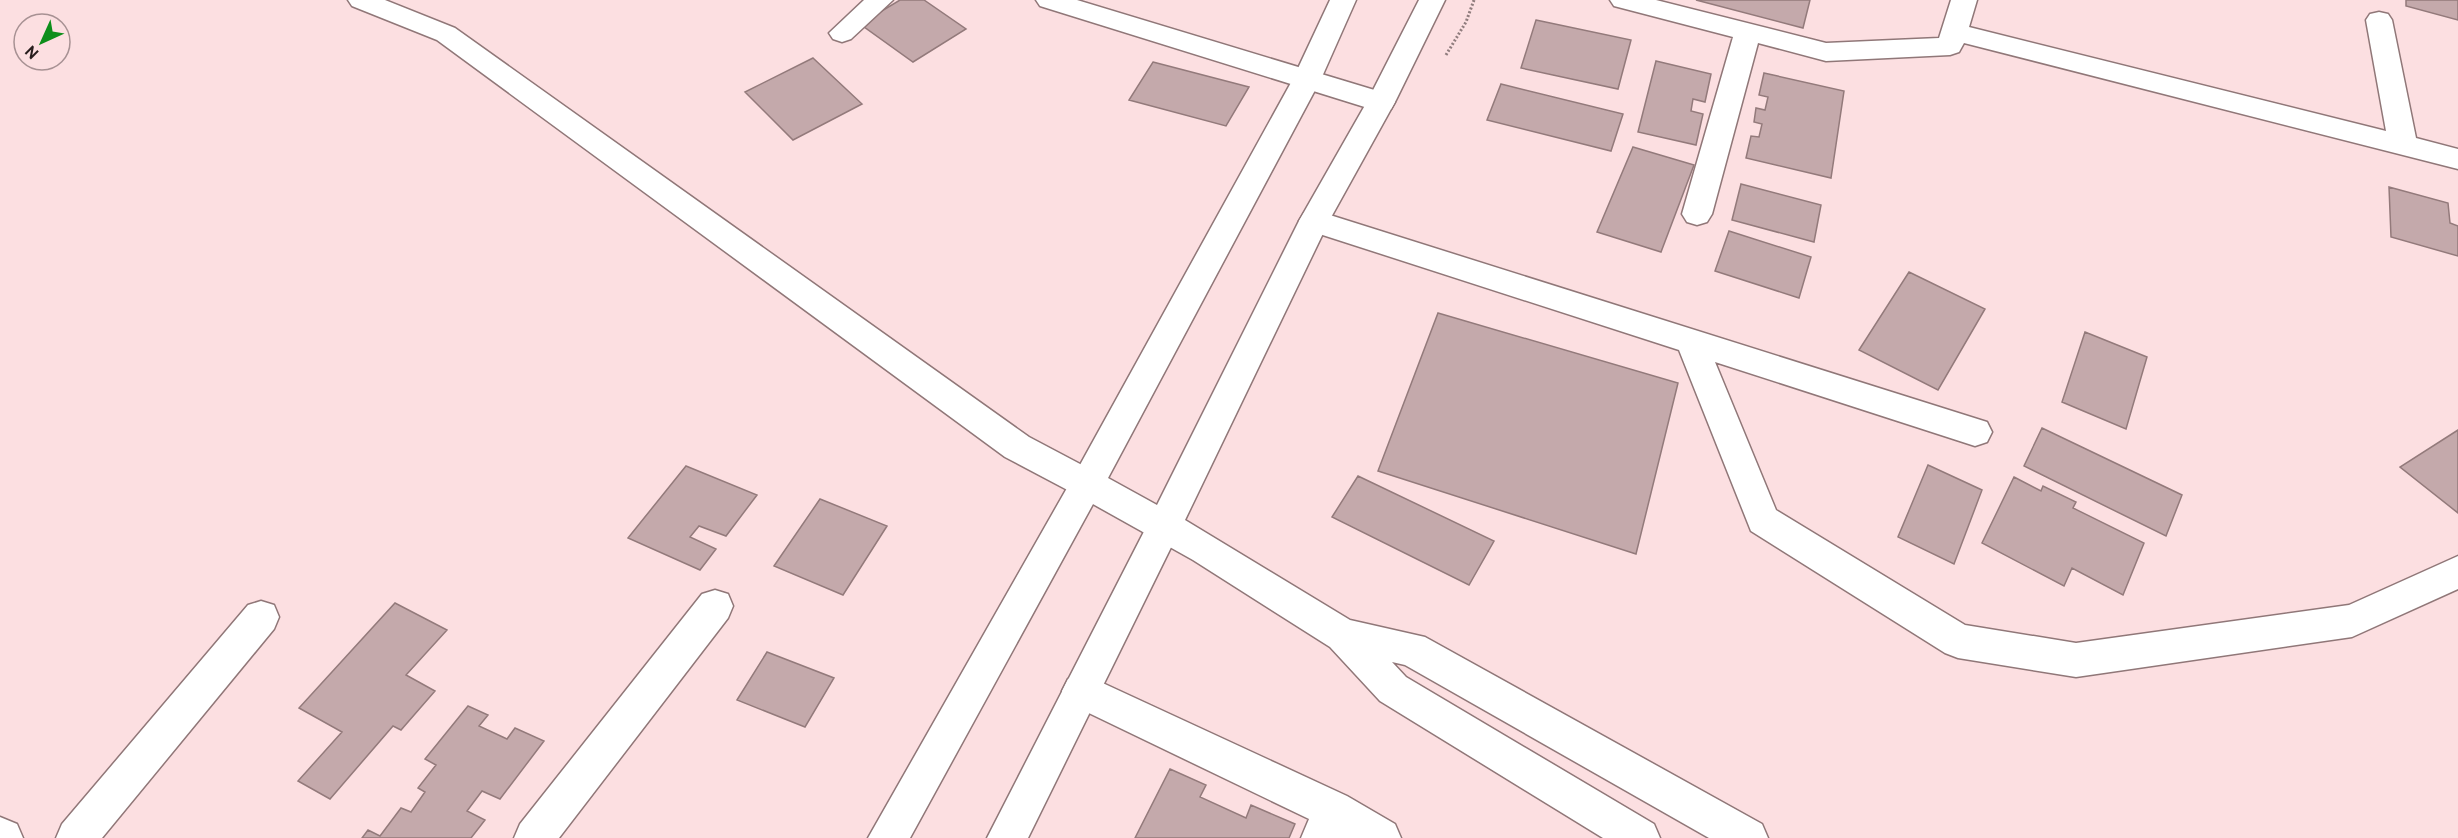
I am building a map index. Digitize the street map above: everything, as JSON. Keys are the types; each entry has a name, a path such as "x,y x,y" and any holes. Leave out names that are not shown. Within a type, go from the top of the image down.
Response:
{"main road":[{"path":"361,0 446,34 1017,447 1164,527 1343,635 1393,689 1640,838"},
{"path":"842,33 880,0"},
{"path":"1049,0 1381,101"},
{"path":"888,838 1087,484 1307,79 1343,0"},
{"path":"1623,0 1826,52 1950,46 1964,0"},
{"path":"1007,838 1164,527 1314,220 1381,101 1431,1"},
{"path":"2379,20 2403,145"},
{"path":"1697,214 1748,31"},
{"path":"1954,32 2458,159"},
{"path":"1314,220 1975,432"},
{"path":"1691,341 1763,520 1958,641 2076,660 2352,621 2458,572"},
{"path":"534,838 715,606"},
{"path":"76,838 261,616"},
{"path":"1343,635 1412,649 1748,838"},
{"path":"1081,691 1327,824 1381,838"}],"building":[{"path":"900,0 924,0 966,29 913,62 860,24"},
{"path":"1696,0 1810,0 1803,28"},
{"path":"2406,0 2458,0 2458,20 2406,6"},
{"path":"1536,20 1631,40 1618,89 1521,68"},
{"path":"813,58 862,104 793,140 745,92"},
{"path":"1656,61 1711,74 1705,102 1693,99 1691,111 1703,114 1696,145 1638,132"},
{"path":"1153,62 1249,87 1226,126 1129,100"},
{"path":"1764,73 1844,91 1831,178 1746,158 1751,136 1759,137 1762,124 1754,122 1756,108 1765,110 1768,97 1759,95"},
{"path":"1501,84 1623,114 1611,151 1487,120"},
{"path":"1633,147 1694,165 1661,252 1597,232"},
{"path":"1741,184 1821,205 1814,242 1732,220"},
{"path":"2389,187 2448,203 2450,223 2458,226 2458,256 2391,237"},
{"path":"1729,231 1811,257 1799,298 1715,271"},
{"path":"1909,272 1985,309 1938,390 1859,350"},
{"path":"1438,313 1678,383 1636,554 1378,471"},
{"path":"2085,332 2147,357 2126,429 2062,402"},
{"path":"2042,428 2182,495 2166,536 2024,466"},
{"path":"2458,430 2458,513 2400,467"},
{"path":"1928,465 1982,490 1954,564 1898,537"},
{"path":"686,466 757,495 726,536 699,526 690,537 716,549 700,570 628,538"},
{"path":"1358,476 1494,541 1469,585 1332,517"},
{"path":"2014,477 2041,491 2043,486 2076,502 2073,508 2144,543 2123,595 2072,568 2064,586 1982,543"},
{"path":"820,499 887,526 843,595 774,566"},
{"path":"395,603 447,630 406,675 435,691 401,730 393,726 330,799 298,781 342,732 299,708"},
{"path":"767,652 834,678 805,727 737,700"},
{"path":"468,706 488,715 479,726 507,739 515,728 544,741 500,799 482,791 467,811 485,820 471,838 362,838 368,830 380,836 401,808 411,812 425,792 418,788 436,765 425,759"},
{"path":"1170,769 1206,785 1200,797 1246,818 1251,805 1295,824 1289,838 1135,838"}]}
